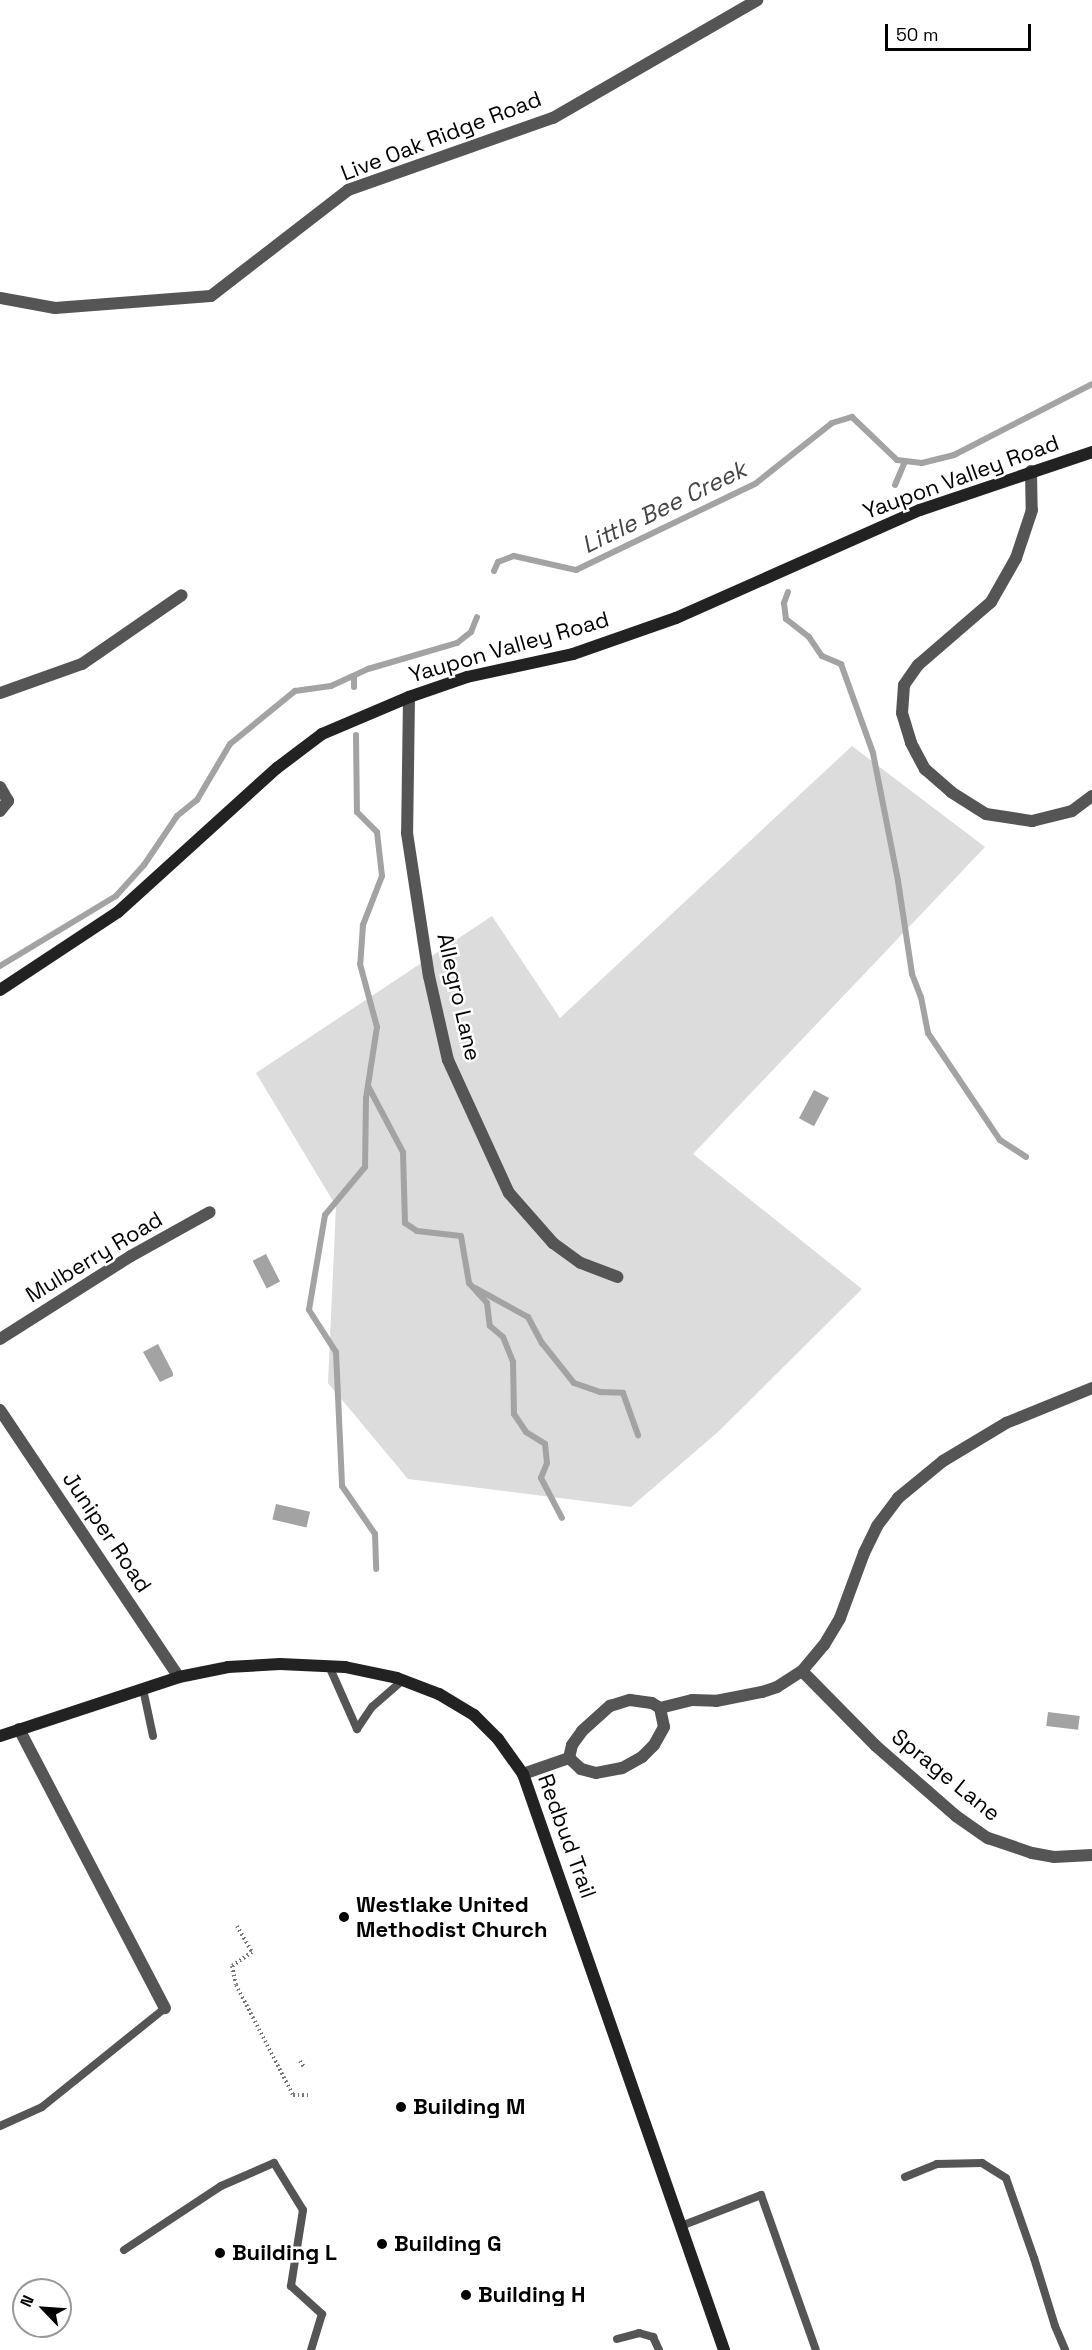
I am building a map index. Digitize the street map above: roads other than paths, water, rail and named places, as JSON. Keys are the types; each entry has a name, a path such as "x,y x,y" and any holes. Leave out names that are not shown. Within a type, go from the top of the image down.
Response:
{"street":[{"name":"Live Oak Ridge Road","path":"0,298 55,308 211,296 348,190 552,117 757,0"},
{"name":"Yaupon Valley Road","path":"0,990 118,912 277,768 322,734 409,697 467,677 573,654 676,618 920,510 1092,452"},
{"path":"1031,471 1032,510 1016,558 991,602 918,665 904,685 902,713 911,743 925,769 951,792 986,814 1032,821 1072,811 1092,796"},
{"path":"0,693 82,664 182,595"},
{"name":"Allegro Lane","path":"409,697 406,833 429,976 448,1059 509,1193 553,1243 581,1263 617,1277"},
{"path":"0,787 8,801 0,811"},
{"name":"Mulberry Road","path":"0,1339 131,1257 210,1212"},
{"path":"569,1758 572,1745 582,1731 610,1706 630,1700 652,1703 660,1708 692,1700 716,1701 777,1687 802,1671 824,1645 840,1618 864,1553 877,1526 897,1498 943,1461 1008,1422 1092,1388"},
{"name":"Juniper Road","path":"0,1410 179,1677"},
{"name":"Redbud Trail","path":"0,1736 179,1677 239,1666 280,1664 330,1666 403,1680 438,1694 474,1715 498,1739 523,1774 724,2350"},
{"name":"Sprage Lane","path":"802,1671 876,1746 956,1816 988,1838 1032,1853 1054,1857 1092,1855"},
{"path":"569,1758 581,1769 596,1773 622,1767 642,1757 664,1727 660,1708"},
{"path":"19,1729 165,2008"},
{"path":"523,1774 569,1758"}],"lane":[{"path":"330,1666 357,1730 372,1707 403,1680"},
{"path":"143,1689 153,1736"},
{"path":"0,2127 42,2107 165,2008"},
{"path":"124,2250 221,2186 274,2163 303,2210 291,2286 322,2314 311,2350"},
{"path":"904,2177 937,2164 982,2163 1006,2178 1034,2258 1054,2326 1065,2350"},
{"path":"681,2226 761,2195 816,2350"},
{"path":"617,2339 639,2333 653,2337 659,2350"}],"waterway":[{"name":"Little Bee Creek","path":"494,571 498,562 514,556 576,570 755,484 832,423 852,417 897,460 922,463 954,455 1092,384"},
{"path":"895,485 905,461"},
{"path":"788,592 784,603 786,619 809,637 822,656 841,664 873,753 898,881 912,974 921,997 928,1033 1000,1140 1026,1157"},
{"name":"Little Bee Creek","path":"0,966 116,896 144,865 177,816 197,800 230,744 295,691 331,686 368,669 457,643 471,632 477,617"},
{"path":"354,676 354,687"},
{"path":"356,735 357,812 377,832 382,876 363,925 360,964 377,1027 366,1098 365,1167 325,1215 309,1310 336,1352 342,1486 375,1534 376,1569"},
{"path":"368,1086 403,1152 405,1223 417,1231 461,1236 469,1283 487,1303 490,1326 503,1337 513,1362 514,1414 526,1432 545,1444 547,1463 541,1478 562,1518"},
{"path":"475,1288 528,1317 542,1343 574,1383 600,1392 623,1393 638,1435"}],"place":[{"name":"Westlake United Methodist Church","path":"344,1917"},
{"name":"Building M","path":"401,2107"},
{"name":"Building G","path":"382,2244"},
{"name":"Building L","path":"220,2253"},
{"name":"Building H","path":"466,2295"}]}
